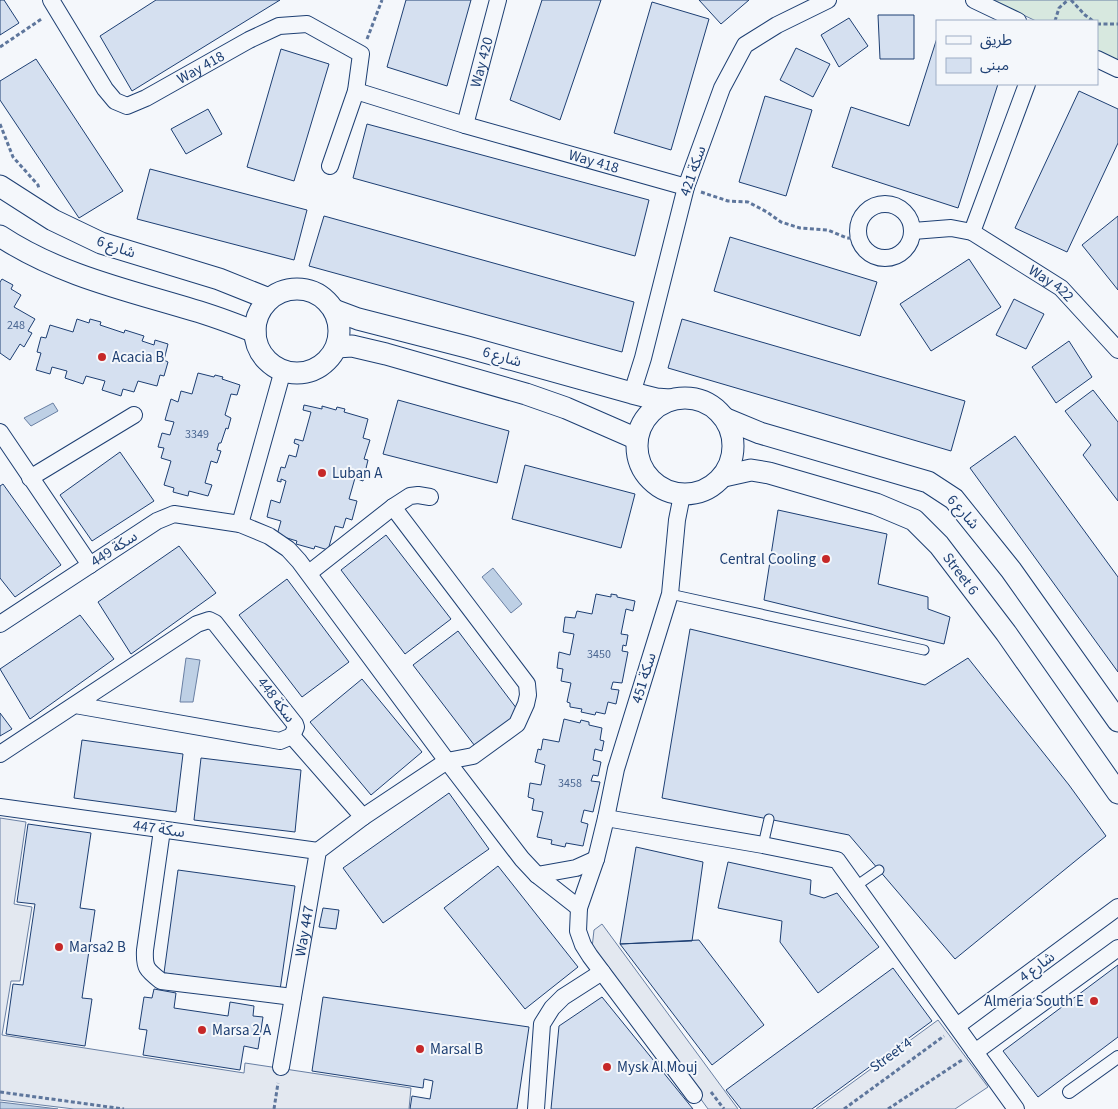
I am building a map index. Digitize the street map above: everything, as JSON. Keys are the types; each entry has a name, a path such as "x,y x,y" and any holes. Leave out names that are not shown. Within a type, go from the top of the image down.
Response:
{"street":[{"name":"Way 420","path":"465,125 498,0"},
{"name":"سكة 421","path":"632,393 643,358 686,187 722,88 745,45 777,25 828,0"},
{"path":"974,0 1016,20"},
{"name":"Way 418","path":"54,5 105,90 115,101 127,106 146,98 249,40 279,26 307,24 361,54"},
{"path":"330,166 356,91 361,54"},
{"path":"1098,59 1118,69"},
{"path":"972,232 1027,85"},
{"name":"Way 418","path":"356,91 465,125 686,187"},
{"name":"شارع 6","path":"0,186 53,220 100,243 220,279 269,299"},
{"path":"878,204 895,205 908,215 912,222 912,239 902,253 894,257 886,258 869,253 859,239 859,222 863,214 878,204"},
{"name":"Way 422","path":"913,231 950,228 972,232 1061,288 1118,350"},
{"path":"0,236 22,251 59,268 105,284 196,310 255,332"},
{"path":"304,289 316,293 326,300 334,310 339,322 340,335 337,347 330,358 320,367 308,372 296,373 272,365 263,356 257,345 256,320 261,309 269,299 285,290 304,289"},
{"name":"شارع 6","path":"334,310 358,319 632,393 656,399 670,400"},
{"name":"شارع 6","path":"337,347 352,346 386,354 526,394 566,408 637,439"},
{"path":"240,524 283,370"},
{"path":"685,398 701,400 715,408 726,419 732,433 734,448 731,462 724,476 716,484 694,494 682,495 668,492 657,486 640,465 637,439 641,426 648,415 658,406 670,400 685,398"},
{"path":"30,478 134,416"},
{"name":"شارع 6","path":"726,419 760,433 928,482 943,490 954,499 1011,570 1118,720"},
{"path":"0,432 90,565"},
{"name":"Street 6","path":"724,476 751,470 769,473 876,504 914,520 939,545 1006,633 1118,794"},
{"name":"سكة 451","path":"682,495 677,520 670,594 616,770 596,859 579,908 578,931 583,945 602,972 694,1095"},
{"path":"309,573 393,507 410,496 430,497"},
{"path":"318,852 363,818 447,761 473,756 517,724 528,695 527,684 393,507"},
{"name":"سكة 449","path":"0,624 157,521 174,514 206,517 240,524 269,536 288,549 309,573 447,761 522,859 536,874 579,908"},
{"name":"سكة 448","path":"0,754 197,624 209,620 215,623 296,726 292,736 280,741 75,705"},
{"path":"292,736 363,818"},
{"name":"سكة 447","path":"0,807 318,852"},
{"path":"606,818 763,844 837,860 1016,1109"},
{"path":"162,830 145,950 144,964 150,972 161,981 293,997"},
{"name":"Way 447","path":"281,1067 318,852"},
{"path":"536,874 576,868 596,859"},
{"name":"شارع 4","path":"957,1026 1118,907"},
{"path":"975,1052 1118,948"},
{"path":"536,1109 542,1024 552,1008 563,998 602,972"},
{"path":"1069,1092 1118,1057"}],"lane":[{"path":"670,594 924,650"},
{"path":"763,844 769,820"},
{"path":"856,886 879,870"}],"path":[{"path":"361,54 382,0"},
{"path":"1055,20 1059,8 1070,0 1092,20"},
{"path":"0,47 54,5"},
{"path":"1098,24 1118,24"},
{"path":"0,124 13,157 38,184 39,189 26,203"},
{"path":"686,187 728,201 748,202 781,222 800,228 828,230 847,238 859,239"},
{"name":"Street 4","path":"844,1109 957,1026"},
{"path":"888,1109 975,1052"},
{"path":"274,1109 281,1067"},
{"path":"0,1092 124,1109"}],"shaded area":[{"path":"992,0 1118,0 1118,61 1098,51 1098,20 1034,20"},
{"path":"0,818 26,822 14,904 32,907 20,981 11,981 2,1035 244,1073 245,1063 411,1088 409,1109 74,1109 0,1100"},
{"path":"602,924 738,1109 708,1109 592,948 594,930"},
{"path":"938,1020 988,1087 955,1109 816,1109"}],"water":[{"path":"53,403 58,411 31,426 24,418"},
{"path":"493,568 522,604 511,613 482,577"},
{"path":"186,658 200,660 193,702 180,702"},
{"path":"0,1102 58,1109 0,1109"}],"building":[{"path":"0,0 4,0 19,23 0,35"},
{"path":"156,0 280,0 132,91 100,36"},
{"path":"406,0 471,0 447,86 387,67"},
{"path":"542,0 601,0 560,120 510,100"},
{"path":"699,0 749,0 721,24"},
{"path":"652,2 709,19 671,150 614,133"},
{"path":"878,15 914,15 914,59 880,59"},
{"path":"849,18 868,46 839,67 821,35"},
{"path":"936,41 936,85 998,85 958,208 832,167 851,107 909,126"},
{"path":"796,48 830,64 813,97 780,80"},
{"path":"281,49 329,64 294,181 247,167"},
{"path":"36,59 123,191 79,218 0,100 0,81"},
{"path":"1079,91 1118,109 1118,143 1067,252 1015,228"},
{"path":"765,96 812,110 786,196 739,182"},
{"path":"208,109 222,134 186,154 171,129"},
{"path":"367,124 649,200 635,256 353,178"},
{"path":"150,169 307,210 294,260 137,219"},
{"path":"324,216 634,302 622,352 309,266"},
{"path":"1118,216 1118,290 1082,245"},
{"path":"730,237 877,282 860,336 714,291"},
{"path":"969,259 1001,307 931,351 900,304"},
{"path":"2,279 13,285 11,289 21,295 14,307 35,319 28,331 32,333 24,347 20,344 10,360 0,353 0,282"},
{"path":"1014,299 1044,314 1026,349 996,335"},
{"name":"Acacia B","path":"77,319 89,323 90,319 101,322 100,325 124,333 125,330 144,336 142,341 154,345 155,340 168,344 164,360 168,362 164,376 160,375 157,386 138,381 134,392 123,389 121,396 102,390 105,381 86,376 83,384 65,378 67,371 52,367 50,374 36,370 41,353 37,352 41,337 46,338 50,325 73,332"},
{"path":"682,319 965,401 951,451 668,368"},
{"path":"1069,341 1092,377 1056,403 1032,367"},
{"path":"198,373 223,377 222,379 240,385 237,395 231,394 225,415 231,418 228,429 226,428 221,443 219,443 217,450 221,451 217,463 211,461 205,483 212,485 208,496 189,491 188,496 173,492 174,488 164,485 171,461 161,458 164,448 158,447 162,433 170,435 174,422 165,420 171,399 178,402 181,391 192,394"},
{"path":"1093,390 1118,422 1118,501 1083,455 1091,445 1065,411"},
{"path":"398,400 509,431 497,483 383,454"},
{"name":"Luban A","path":"304,405 322,409 322,406 336,410 337,407 345,409 344,412 368,419 363,438 370,440 364,459 368,460 363,481 355,478 349,499 357,501 352,520 346,518 343,528 335,526 328,550 315,546 314,549 296,544 297,541 277,535 281,521 267,517 271,500 280,503 286,481 281,479 281,482 277,481 281,467 285,468 289,455 296,457 299,445 294,443 295,439 303,441 311,412 303,410"},
{"path":"1015,436 1118,577 1118,672 970,468"},
{"path":"120,452 154,501 92,541 60,495"},
{"path":"525,465 635,494 621,548 512,519"},
{"path":"3,484 61,565 15,597 0,578 0,486"},
{"name":"Central Cooling","path":"778,510 887,534 878,584 928,597 928,609 950,617 944,644 764,600"},
{"path":"386,535 451,619 405,654 341,570"},
{"path":"179,546 216,593 131,654 98,602"},
{"path":"287,579 349,662 302,697 239,615"},
{"path":"596,594 611,597 611,594 617,595 617,597 635,601 633,611 626,609 621,634 628,635 626,646 623,645 622,651 628,652 622,683 613,682 611,689 619,690 616,704 608,702 605,714 596,712 595,715 581,712 582,709 570,707 570,703 567,702 571,683 561,681 563,669 557,668 559,652 570,655 574,634 563,632 565,617 575,618 577,611 592,614"},
{"path":"80,615 114,659 30,719 0,669"},
{"path":"690,629 925,685 968,658 1069,785 1106,836 955,959 849,835 662,798"},
{"path":"458,631 520,713 478,750 413,665"},
{"path":"362,679 422,752 371,795 310,722"},
{"path":"0,713 12,729 0,736"},
{"path":"564,719 580,723 581,720 589,722 589,725 602,728 600,740 604,741 602,751 595,749 593,760 601,762 598,776 593,775 591,781 600,782 593,812 584,810 581,822 588,824 583,846 566,843 565,847 551,844 552,840 537,837 543,812 532,810 534,799 528,797 530,783 541,785 545,765 535,762 538,749 541,750 543,739 559,742"},
{"path":"82,740 183,754 176,812 74,798"},
{"path":"201,758 301,770 295,832 194,820"},
{"path":"449,793 489,849 383,923 343,868"},
{"name":"Marsa2 B","path":"28,824 91,833 80,908 95,910 82,998 92,999 85,1046 6,1034 13,984 23,985 35,904 17,902"},
{"path":"636,847 703,862 692,941 620,944"},
{"path":"728,862 811,880 810,894 824,898 837,893 879,947 818,993 780,942 782,921 718,908"},
{"path":"498,866 578,967 525,1009 444,908"},
{"path":"178,870 295,886 280,990 164,973"},
{"path":"323,908 339,910 336,929 319,927"},
{"path":"699,940 764,1025 712,1065 620,944"},
{"name":"Almeria South E","path":"1118,965 1118,1037 1038,1097 1003,1051"},
{"path":"893,968 932,1021 812,1109 741,1109 726,1090"},
{"name":"Marsa 2 A","path":"154,989 176,993 174,1008 228,1016 230,1002 254,1006 253,1016 263,1017 258,1049 244,1046 240,1070 143,1055 147,1030 139,1029 144,997 152,998"},
{"name":"Marsal B","path":"323,997 529,1027 517,1109 410,1109 412,1096 430,1099 433,1081 424,1079 423,1088 312,1071"},
{"name":"Mysk Al Mouj","path":"602,997 693,1109 551,1109 559,1026"}],"place":[{"name":"Acacia B","path":"102,357"},
{"name":"Luban A","path":"322,473"},
{"name":"Central Cooling","path":"826,559"},
{"name":"Marsa2 B","path":"59,947"},
{"name":"Almeria South E","path":"1094,1001"},
{"name":"Marsa 2 A","path":"202,1030"},
{"name":"Marsal B","path":"420,1049"},
{"name":"Mysk Al Mouj","path":"607,1067"}]}
